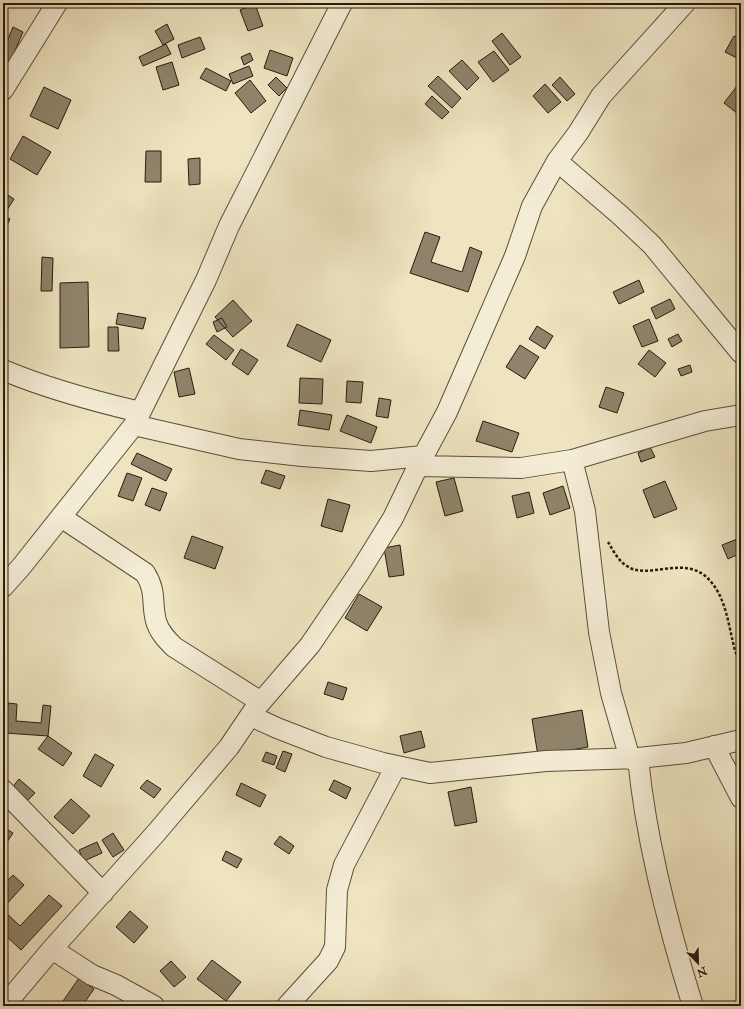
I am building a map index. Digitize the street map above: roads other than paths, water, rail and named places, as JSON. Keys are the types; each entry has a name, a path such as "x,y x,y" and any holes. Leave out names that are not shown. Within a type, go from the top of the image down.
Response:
{"street":[{"path":"3,90 57,3"},
{"path":"3,587 61,517 137,418 206,280 229,226 342,3"},
{"path":"4,1006 52,949 156,833 229,747 256,709 310,645 359,573 393,518 420,461 447,412 515,256 532,206 557,161 578,133 601,96 685,3"},
{"path":"557,161 620,215 652,245 741,353"},
{"path":"3,370 35,384 79,397 137,418 239,449 302,456 420,461 521,468 572,460 704,421 741,415"},
{"path":"572,460 585,512 599,632 611,693 634,758 642,803 671,932 693,1006"},
{"path":"61,517 145,573 152,585 156,622 163,636 174,648 256,709 277,728 326,747 396,766 430,772 546,761 634,758 686,753 741,740"},
{"path":"714,746 741,798"},
{"path":"287,1006 328,961 335,947 337,931 335,912 337,890 344,865 396,766"},
{"path":"3,790 103,893"},
{"path":"52,949 92,975 116,985 154,1006"}]}
